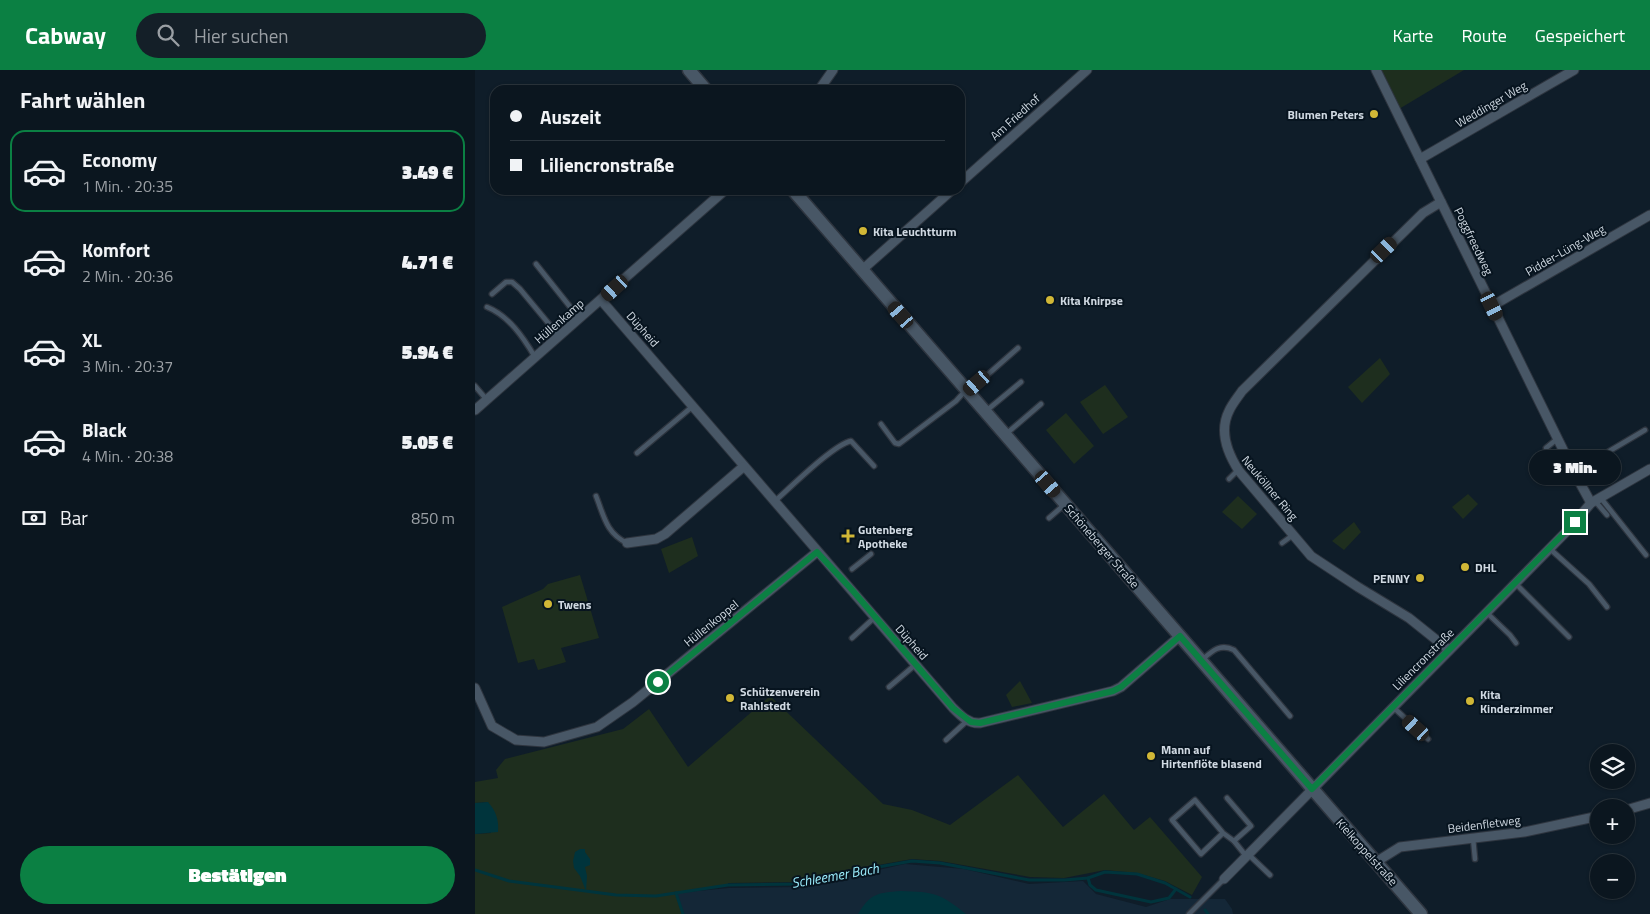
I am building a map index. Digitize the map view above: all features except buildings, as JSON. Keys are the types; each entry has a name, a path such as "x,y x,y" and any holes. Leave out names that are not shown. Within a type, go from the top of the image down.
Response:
{"street":[{"path":"689,70 702,85"},
{"path":"822,85 833,70"},
{"name":"Am Friedhof","path":"965,179 1087,70"},
{"name":"Poggfreedweg","path":"1376,70 1557,439 1574,472 1595,500"},
{"name":"Weddinger Weg","path":"1420,159 1574,70"},
{"name":"Hüllenkamp","path":"475,410 719,195"},
{"name":"Schöneberger Straße","path":"797,195 1312,789"},
{"path":"862,270 947,195"},
{"name":"Neuköllner Ring","path":"1441,202 1423,213 1242,391 1228,412 1224,432 1230,458 1238,470 1311,556 1409,618 1449,650"},
{"name":"Pidder-Lüng-Weg","path":"1492,306 1650,215"},
{"name":"Düpheid","path":"601,300 915,665 953,708 968,720"},
{"path":"627,543 656,538 665,534 743,467"},
{"name":"Liliencronstraße","path":"1224,879 1595,500 1650,469"},
{"name":"Hüllenkoppel","path":"475,688 492,726 515,740 544,742 597,727 633,702 817,552"},
{"path":"968,720 980,723 1113,691 1121,687 1180,636"},
{"name":"Kielkoppelstraße","path":"1312,789 1421,914"},
{"path":"1635,807 1650,803"},
{"name":"Beidenfletweg","path":"1376,862 1400,847 1524,832 1590,818"}],"lane":[{"path":"536,264 580,319"},
{"path":"492,294 507,282 512,282 560,337"},
{"path":"487,307 495,310 513,326 535,358"},
{"path":"881,424 895,443 899,444 956,401 1018,348"},
{"path":"985,412 1021,382"},
{"path":"475,386 487,400"},
{"path":"1005,435 1041,404"},
{"path":"637,453 693,406"},
{"path":"1574,472 1645,430"},
{"path":"1547,448 1557,439"},
{"path":"773,502 844,442 851,441 874,466"},
{"path":"1229,479 1238,470"},
{"path":"596,496 610,530 617,538 627,543"},
{"path":"1595,500 1607,515"},
{"path":"1595,500 1646,555"},
{"path":"1049,518 1065,504"},
{"path":"1282,542 1293,535"},
{"path":"1549,548 1589,584 1607,607"},
{"path":"852,570 871,554"},
{"path":"1515,583 1569,637"},
{"path":"1487,612 1516,643"},
{"path":"852,638 875,617"},
{"path":"1201,661 1213,650 1225,647 1234,650 1290,716"},
{"path":"889,687 915,665"},
{"path":"1393,707 1428,739"},
{"path":"946,740 968,720"},
{"path":"1227,798 1251,826 1234,841"},
{"path":"1223,833 1201,854 1172,820 1195,800 1223,833 1270,875"},
{"path":"1473,838 1475,859"},
{"path":"1189,914 1224,879"}],"shaded area":[{"path":"1380,70 1464,70 1399,109"},
{"path":"1380,358 1390,374 1362,403 1348,387"},
{"path":"1105,385 1128,417 1103,434 1080,402"},
{"path":"1066,413 1094,446 1074,464 1046,430"},
{"path":"1468,494 1478,504 1463,519 1452,507"},
{"path":"1238,496 1257,514 1242,529 1222,512"},
{"path":"1354,522 1361,532 1344,550 1332,541"},
{"path":"692,537 698,556 669,573 661,549"},
{"path":"580,575 599,638 561,648 566,662 538,670 534,659 518,663 502,607 543,589 548,584"},
{"path":"1020,681 1032,703 1012,707 1006,695"},
{"path":"770,696 883,804 912,810 950,825 1018,775 1063,827 1104,794 1134,830 1150,817 1202,877 1192,895 1165,881 1137,873 1105,870 1064,878 1030,877 940,861 912,859 839,872 801,882 728,883 728,885 676,893 683,914 475,914 475,834 491,833 488,802 475,803 475,782 498,778 496,770 505,759 623,729 649,709 688,767"},
{"path":"488,802 496,816 498,832 475,834 475,803"},
{"path":"585,849 590,859 590,865 585,867 587,876 586,891 580,876 574,868 573,861 575,852"},
{"path":"905,864 964,869 1029,884 1083,881 1096,894 1146,907 1170,899 1225,899 1233,914 683,914 676,893 729,888 803,887"},
{"path":"901,891 936,895 950,902 966,914 858,914 875,895"}],"waterway":[{"name":"Schleemer Bach","path":"475,870 509,881 616,895 656,896 728,885 801,884 839,874 912,861 940,863 1029,880 1088,878 1105,872 1137,874 1165,883 1190,897"},
{"path":"1088,878 1090,885 1096,890 1151,902 1169,898 1176,889"},
{"path":"676,893 683,914"},
{"name":"Schleemer Bach","path":"1205,910 1208,914"}],"place":[{"name":"Blumen Peters","path":"1374,114"},
{"name":"Kita Leuchtturm","path":"863,231"},
{"name":"Kita Knirpse","path":"1050,300"},
{"name":"Gutenberg Apotheke","path":"848,536"},
{"name":"DHL","path":"1465,567"},
{"name":"PENNY","path":"1420,578"},
{"name":"Twens","path":"548,604"},
{"name":"Schützenverein Rahlstedt","path":"730,698"},
{"name":"Kita Kinderzimmer","path":"1470,701"},
{"name":"Mann auf Hirtenflöte blasend","path":"1151,756"}],"route":[{"path":"658,682 817,552 853,591 953,708 962,717 971,722 980,723 1113,691 1121,687 1180,636 1312,789 1575,522"}]}
